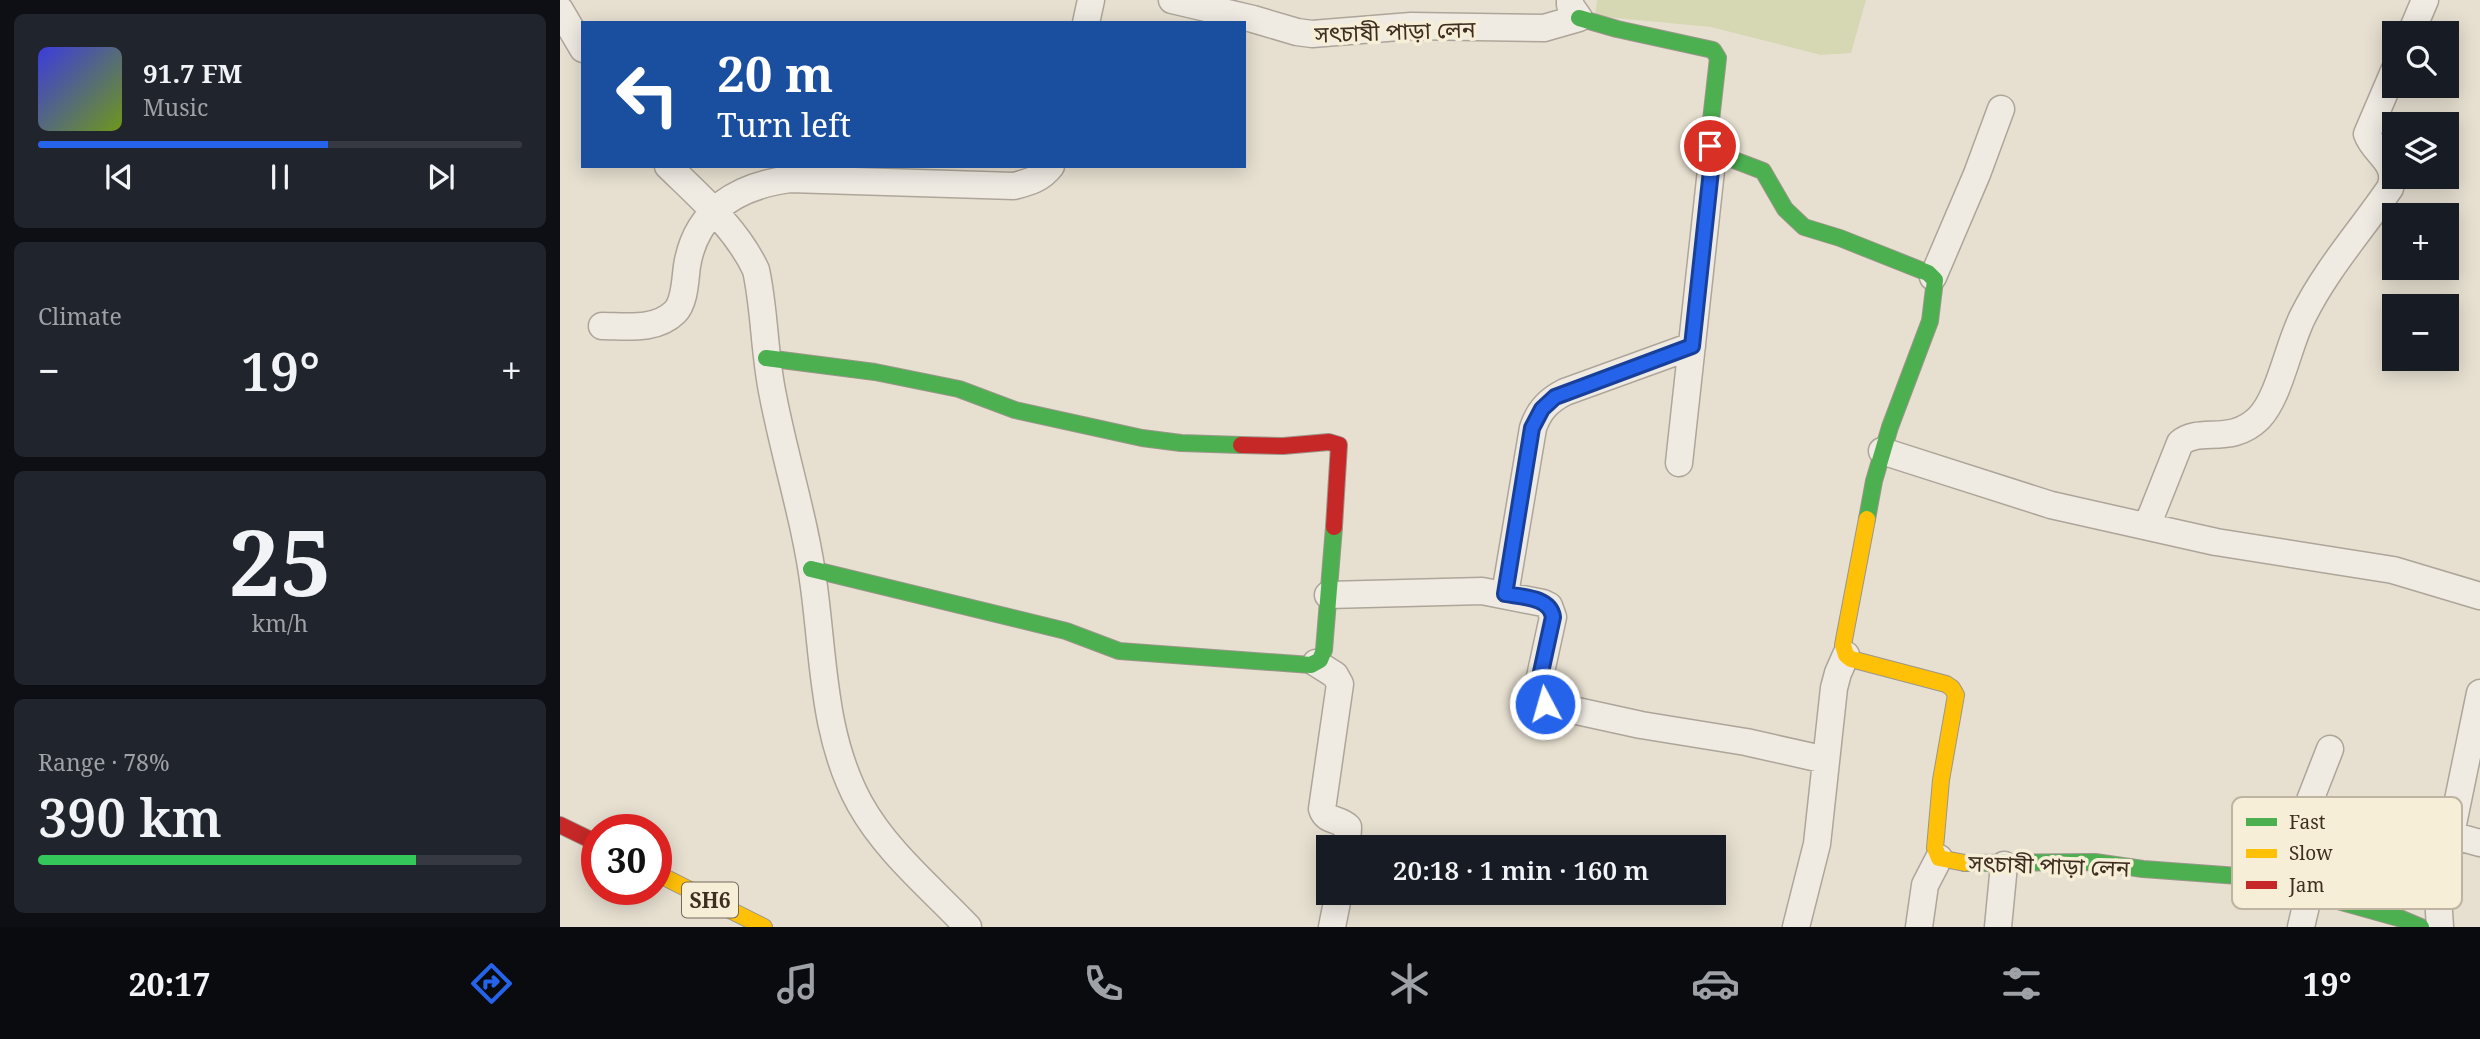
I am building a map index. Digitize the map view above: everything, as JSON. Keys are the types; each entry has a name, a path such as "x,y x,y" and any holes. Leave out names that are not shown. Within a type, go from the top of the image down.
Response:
{"street":[{"path":"1086,21 1091,0"},
{"name":"সৎচাষী পাড়া লেন","path":"1172,0 1312,34 1411,26 1544,28 1575,9"},
{"path":"2415,21 2425,0"},
{"path":"1575,9 1617,29 1709,48 1717,54 1709,138 1713,152 1679,463"},
{"path":"560,10 581,45"},
{"path":"2147,526 2180,443 2193,436 2238,432 2257,420 2270,405 2292,339 2319,286 2338,256 2390,188 2393,181 2392,168 2367,134 2382,98"},
{"path":"1933,277 2001,109"},
{"path":"1713,152 1763,171 1785,209 1804,227 1840,238 1933,277 1936,284 1930,321 1882,451 1868,505 1843,645 1846,655 1834,688 1817,844 1796,927"},
{"path":"670,168 713,211 750,256 757,270 766,358 811,569 830,724 846,773 874,825 968,927"},
{"path":"602,326 648,326 674,313 680,303 688,257 713,211 729,197 744,190 790,179 1014,186 1031,182 1049,168"},
{"path":"1505,594 1532,428 1542,409 1549,401 1565,392 1692,346"},
{"path":"766,358 875,372 959,389 1015,410 1142,438 1181,443 1272,446 1335,443 1340,449 1324,650 1316,663"},
{"path":"1882,451 2051,505 2266,551 2393,570 2480,596"},
{"path":"811,569 1066,631 1119,651 1301,666 1316,663 1335,674 1340,684 1322,809 1328,818 1345,823 1348,835"},
{"path":"1328,594 1482,591 1543,603 1552,611 1553,617 1538,686 1538,694 1545,704 1628,723 1746,742 1826,760"},
{"name":"সৎচাষী পাড়া লেন","path":"1846,655 1851,659 1946,684 1956,695 1941,780 1935,848 1939,858 1967,863 2004,864 2095,862 2143,869 2232,874"},
{"path":"2459,797 2480,692"},
{"path":"2311,797 2330,749"},
{"path":"560,825 581,835"},
{"path":"2462,838 2480,842"},
{"path":"1919,927 1926,884 1939,858"},
{"path":"1998,927 2004,864"},
{"name":"SH6","path":"672,881 759,926"},
{"path":"1332,927 1336,905"},
{"path":"2301,927 2305,909"},
{"name":"সৎচাষী পাড়া লেন","path":"2368,909 2421,927"},
{"path":"2439,909 2440,927"}],"green space":[{"path":"1597,0 1866,0 1851,53 1821,55 1711,27 1595,16"}],"traffic: fast":[{"path":"1579,18 1713,50 1718,58 1709,138 1713,152 1763,171 1785,209 1804,227 1840,238 1928,273 1935,280 1930,321 1890,427 1874,481 1867,519"},
{"path":"766,358 875,372 959,389 1015,410 1142,438 1181,443 1241,445"},
{"path":"811,569 1066,631 1119,651 1311,665 1320,660 1324,650 1334,527"},
{"path":"1965,863 2095,862 2143,869 2232,876"},
{"path":"2366,909 2421,927"}],"traffic: slow":[{"path":"1867,519 1843,645 1846,655 1851,659 1946,684 1956,695 1941,780 1935,848 1939,858 1965,863"},
{"path":"672,881 764,927"}],"traffic: jam":[{"path":"1241,445 1283,446 1329,442 1339,445 1334,527"},
{"path":"560,825 581,835"}],"route":[{"path":"1545,704 1538,694 1538,686 1552,611 1543,603 1505,594 1532,428 1542,409 1555,397 1692,346 1713,152 1710,146"}]}
